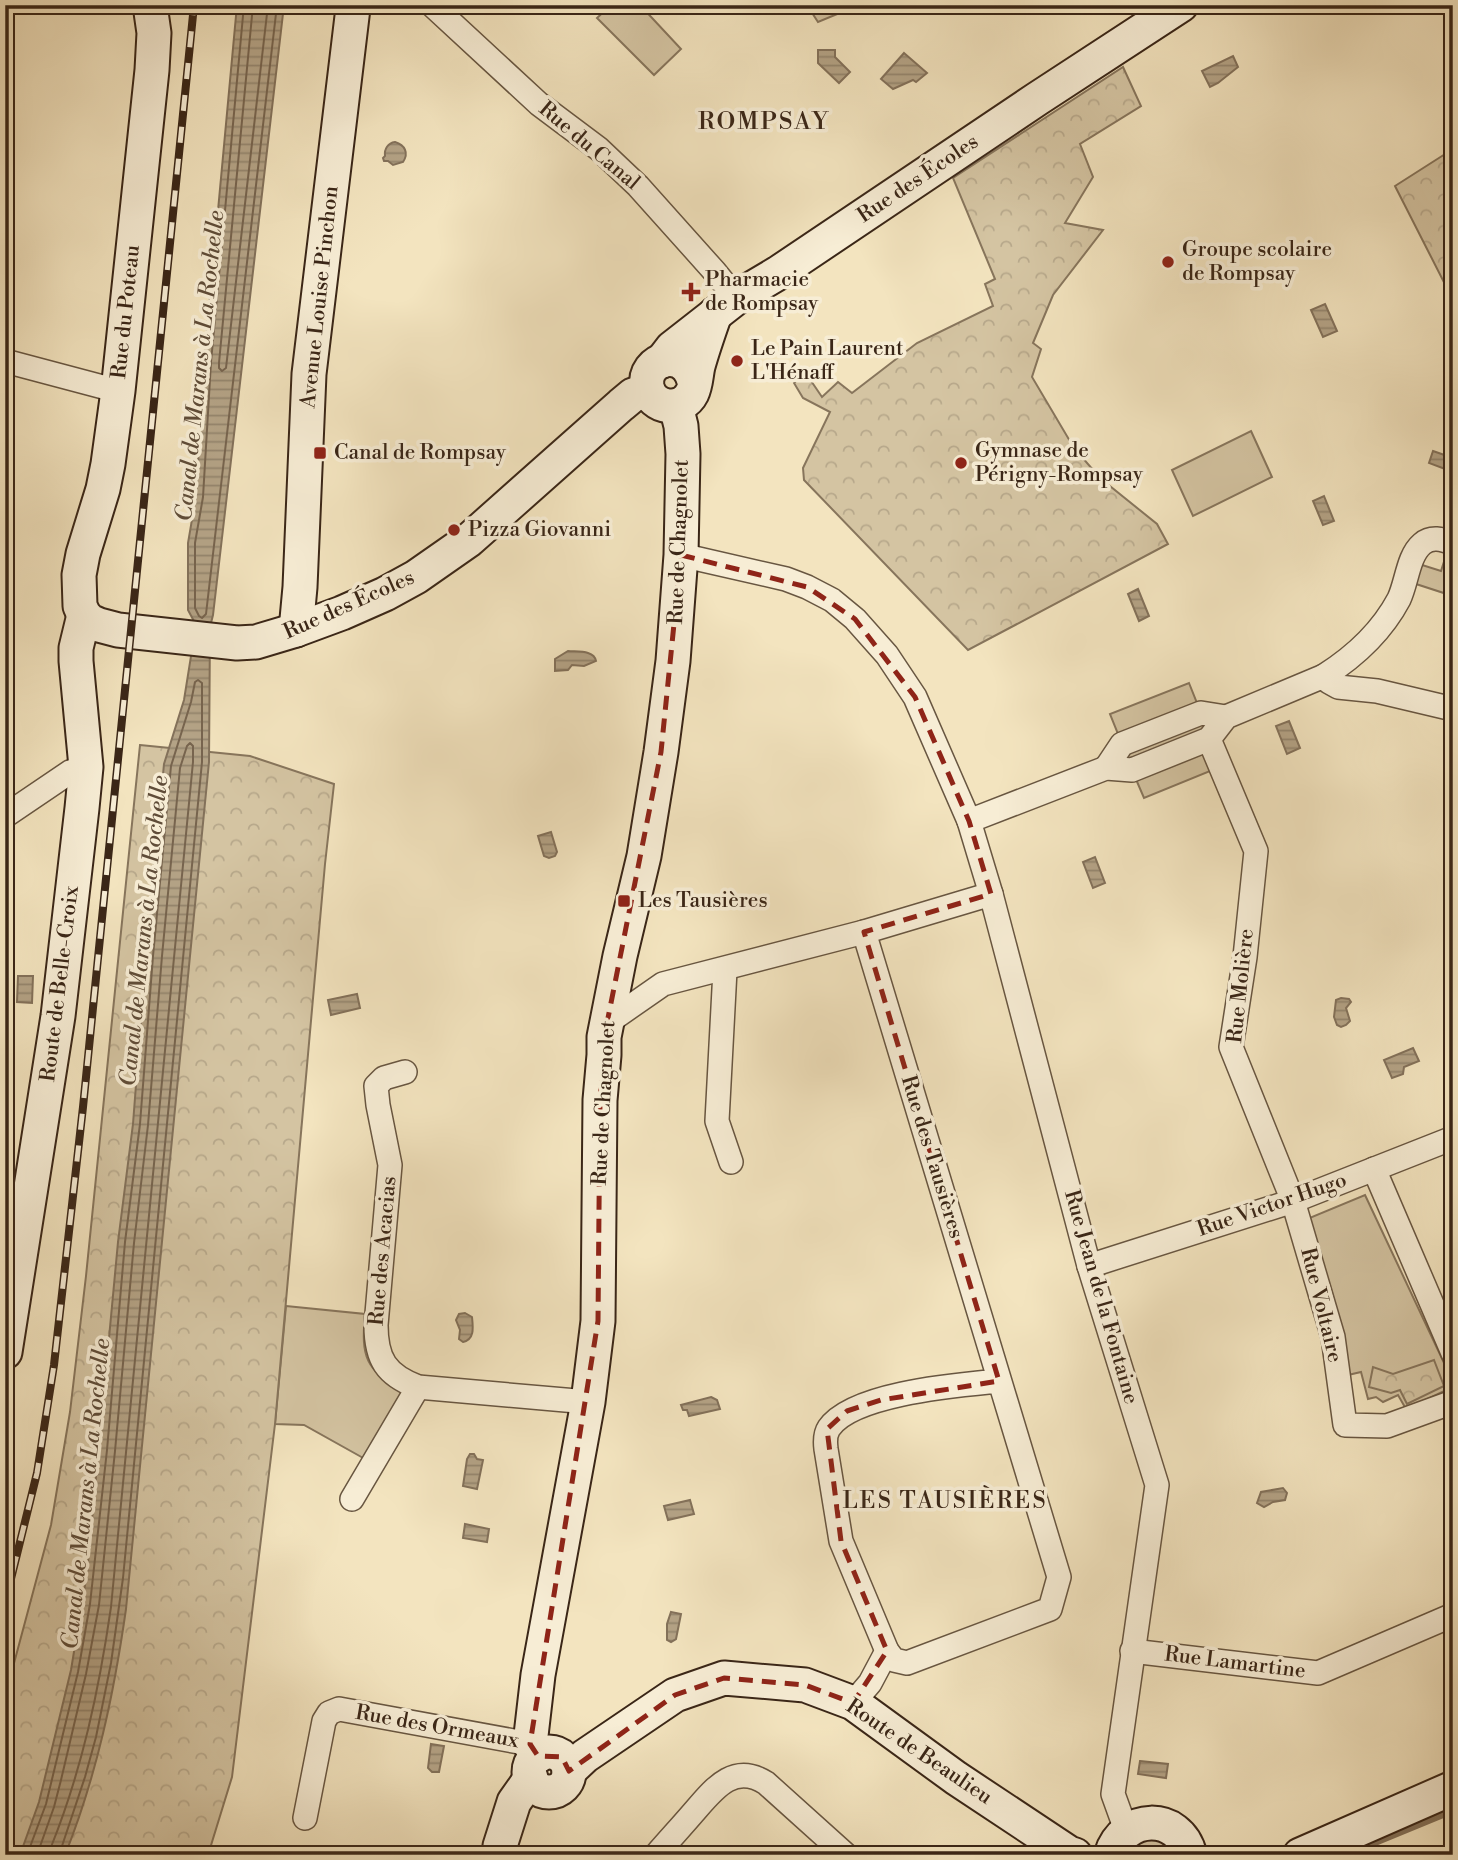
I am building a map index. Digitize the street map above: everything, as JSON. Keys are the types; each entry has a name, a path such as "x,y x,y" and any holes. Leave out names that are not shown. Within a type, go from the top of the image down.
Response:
{"street":[{"name":"Rue du Poteau","path":"84,615 78,594 79,575 106,477 118,391 152,70 154,33 150,5"},
{"name":"Rue du Canal","path":"432,5 538,104 599,149 638,186 726,306"},
{"name":"Rue des Écoles","path":"84,615 89,621 99,625 132,632 237,643 256,642 342,613 397,588 469,540 634,395 673,393 692,373 687,365 680,361 662,361 672,348 726,306 1181,5"},
{"name":"Avenue Louise Pinchon","path":"296,630 309,374 351,6"},
{"name":"Rue de Chagnolet","path":"499,1855 514,1802 543,1768 538,1675 587,1402 598,1321 600,1100 604,1037 644,856 673,661 681,555 683,454 681,426 673,393 703,349 726,306"},
{"path":"5,361 118,391"},
{"path":"969,821 1106,768 1132,770 1209,738 1226,717 1324,676 1353,655 1388,617 1399,599 1419,546 1428,540 1441,539 1453,543"},
{"name":"Rue Jean de la Fontaine","path":"681,555 786,579 832,600 855,619 887,655 915,697 969,821 991,894 1089,1266 1157,1485 1113,1794 1118,1843"},
{"path":"300,587 342,613"},
{"name":"Route de Belle-Croix","path":"5,1352 8,1316 58,1016 86,767 76,661 76,648 84,615"},
{"path":"1324,676 1338,687 1377,691 1453,709"},
{"path":"1106,768 1122,744 1201,713 1226,717"},
{"name":"Rue Molière","path":"1209,738 1256,851 1245,957 1231,1047 1293,1200"},
{"path":"5,816 70,772 86,767"},
{"path":"617,972 636,981 663,984 864,932 991,894"},
{"name":"Rue des Tausières","path":"864,932 1059,1577 1050,1609 907,1663"},
{"path":"725,970 717,1121 731,1161"},
{"path":"607,1023 663,984"},
{"name":"Rue des Acacias","path":"405,1072 384,1079 376,1086 390,1165 376,1325 376,1343 382,1360 394,1376 418,1387 587,1402"},
{"name":"Rue Victor Hugo","path":"1089,1266 1293,1200 1453,1138"},
{"path":"1374,1169 1453,1353"},
{"name":"Rue Voltaire","path":"1293,1200 1333,1337 1345,1425 1387,1426 1453,1402"},
{"path":"907,1663 894,1660 887,1651 841,1541 826,1449 827,1430 848,1411 881,1400 942,1386 999,1381"},
{"path":"352,1499 418,1387"},
{"name":"Rue Lamartine","path":"1132,1651 1318,1673 1453,1615"},
{"path":"862,1693 887,1651"},
{"path":"862,1693 907,1663"},
{"name":"Route de Beaulieu","path":"543,1768 585,1756 675,1695 724,1678 862,1693 956,1778 1075,1855"},
{"name":"Rue des Ormeaux","path":"306,1818 324,1721 329,1713 340,1709 543,1768"},
{"path":"507,1855 526,1822 543,1768"},
{"path":"656,1855 718,1785 744,1775 757,1777 766,1783 846,1855"},
{"path":"1300,1855 1453,1788"},
{"path":"1118,1843 1136,1825 1157,1823 1176,1832 1190,1855"}],"highlighted area":[{"path":"681,555 807,587 855,619 915,697 969,821 991,894 864,932 999,1381 881,1400 847,1411 827,1429 841,1541 887,1651 853,1703 805,1685 724,1678 675,1695 569,1771 562,1757 538,1756 530,1744 598,1321 600,1100 607,1023 661,752"}],"green space":[{"path":"611,5 640,5 681,49 654,75 597,18"},
{"path":"807,5 859,5 818,22"},
{"path":"1123,67 1141,106 1080,144 1093,177 1065,223 1103,230 1053,295 1033,343 1041,349 1032,377 1074,448 1100,478 1157,524 1168,544 968,650 804,480 803,468 830,412 803,398 794,383 805,372 822,397 838,382 852,393 917,343 993,306 985,284 995,279 953,178"},
{"path":"1453,149 1453,300 1395,186"},
{"path":"1251,431 1272,477 1193,516 1172,470"},
{"path":"1448,549 1453,551 1453,596 1413,583 1419,564 1441,571"},
{"path":"1189,683 1201,713 1226,717 1209,739 1220,767 1144,798 1132,770 1106,768 1122,744 1110,714"},
{"path":"140,745 250,756 334,784 275,1424 232,1777 208,1855 5,1855 5,1686 13,1667 51,1525 70,1412"},
{"path":"1365,1195 1453,1382 1453,1387 1406,1409 1398,1395 1383,1402 1376,1397 1368,1399 1361,1372 1348,1375 1307,1219"},
{"path":"286,1306 365,1314 364,1342 368,1361 381,1376 404,1392 365,1459 304,1425 275,1424"},
{"path":"1434,1360 1444,1386 1407,1404 1400,1390 1391,1393 1369,1387 1373,1367 1393,1374"},
{"path":"1159,1836 1178,1855 1121,1855 1136,1837"}],"water":[{"path":"237,5 284,5 210,627 209,762 126,1609 103,1734 65,1855 20,1855 39,1802 71,1670 87,1573 118,1242 133,1124 164,764 184,700 196,625 188,610 188,543 196,496 204,362"},
{"path":"818,50 835,50 835,57 850,72 839,83 818,63"},
{"path":"904,53 927,73 916,82 913,80 893,89 881,79"},
{"path":"1233,56 1238,67 1210,87 1202,71"},
{"path":"395,142 404,147 406,156 403,162 393,165 383,158 387,147"},
{"path":"1325,304 1337,331 1323,337 1311,310"},
{"path":"1433,451 1453,458 1453,472 1429,463"},
{"path":"1324,496 1334,521 1323,525 1313,501"},
{"path":"1138,589 1149,616 1139,621 1128,594"},
{"path":"568,651 589,653 596,661 584,666 572,665 568,670 555,671 555,659"},
{"path":"1289,721 1300,748 1287,754 1276,726"},
{"path":"551,832 557,852 549,858 544,856 538,836"},
{"path":"1095,857 1105,883 1093,888 1083,862"},
{"path":"18,976 33,976 32,1003 17,1002"},
{"path":"357,994 360,1008 331,1015 328,1000"},
{"path":"1341,998 1351,1002 1346,1008 1350,1021 1341,1027 1337,1025 1334,1017 1336,1000"},
{"path":"1413,1048 1419,1061 1404,1067 1403,1074 1392,1078 1384,1060"},
{"path":"465,1313 472,1317 473,1329 470,1338 463,1342 459,1339 460,1330 456,1320 459,1314"},
{"path":"711,1397 717,1400 720,1409 689,1416 681,1405"},
{"path":"470,1454 483,1460 477,1489 463,1486"},
{"path":"1283,1488 1287,1493 1285,1500 1264,1507 1257,1503 1261,1492"},
{"path":"690,1500 694,1514 668,1520 664,1506"},
{"path":"465,1524 489,1529 487,1542 463,1538"},
{"path":"671,1612 681,1614 676,1639 671,1642 667,1640 667,1624"},
{"path":"431,1744 444,1746 439,1772 432,1772 428,1768"},
{"path":"1140,1761 1168,1764 1166,1778 1138,1774"}],"waterway":[{"path":"1346,1855 1453,1811"}],"railway":[{"path":"5,1603 37,1473 54,1365 83,1107 194,5"}],"place":[{"name":"Groupe scolaire de Rompsay","path":"1168,262"},
{"name":"Pharmacie de Rompsay","path":"691,292"},
{"name":"Le Pain Laurent L'Hénaff","path":"737,361"},
{"name":"Canal de Rompsay","path":"320,453"},
{"name":"Gymnase de Périgny-Rompsay","path":"961,463"},
{"name":"Pizza Giovanni","path":"454,530"},
{"name":"Les Tausières","path":"624,901"}],"district":[{"name":"ROMPSAY","path":"764,122"},
{"name":"LES TAUSIÈRES","path":"945,1501"}],"water label":[{"name":"Canal de Marans à La Rochelle","path":"200,366"},
{"name":"Canal de Marans à La Rochelle","path":"144,931"},
{"name":"Canal de Marans à La Rochelle","path":"86,1494"}]}
